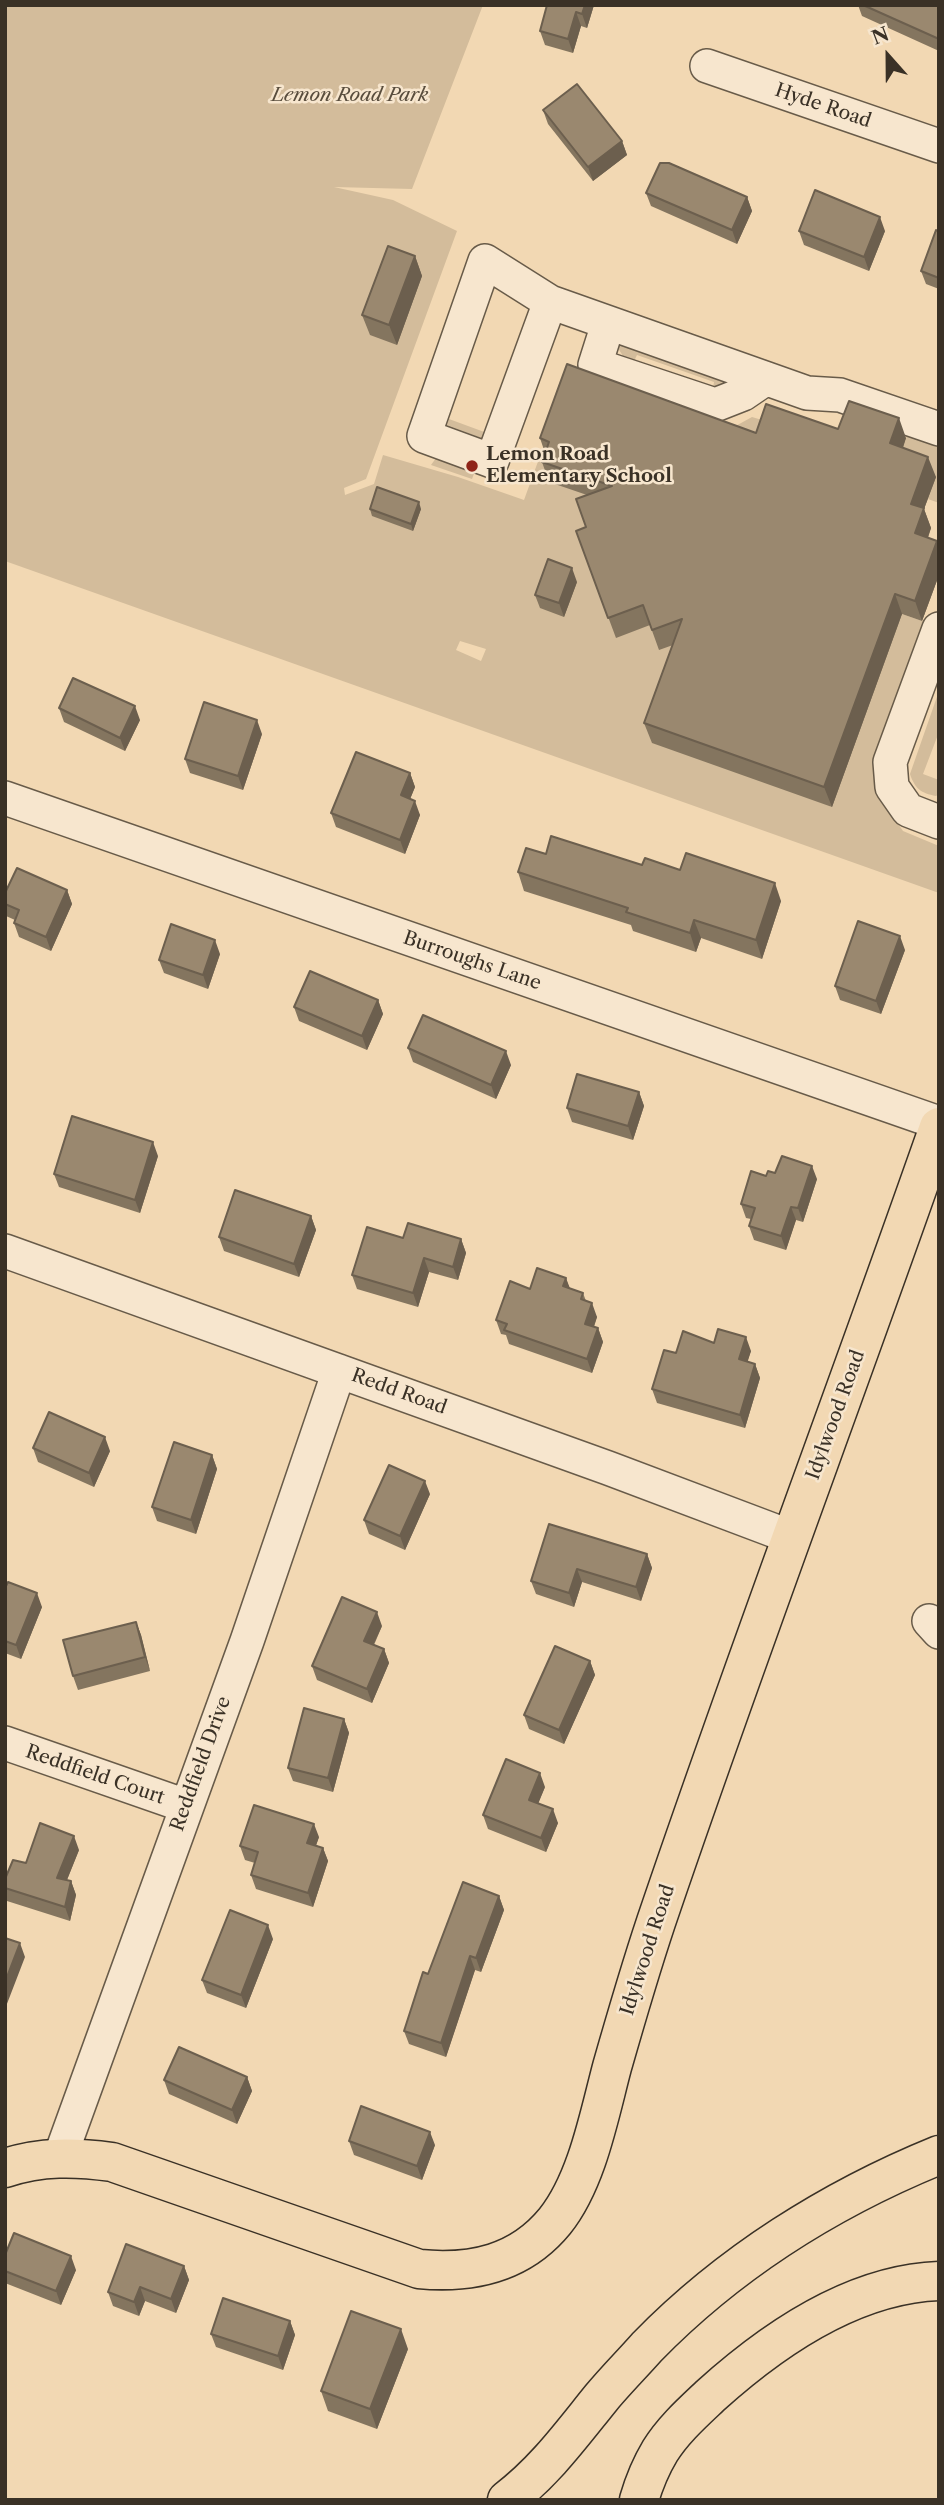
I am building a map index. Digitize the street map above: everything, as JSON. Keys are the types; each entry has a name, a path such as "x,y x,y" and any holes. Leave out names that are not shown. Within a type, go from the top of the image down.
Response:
{"main road":[{"name":"Idylwood Road","path":"5,2168 60,2157 112,2162 419,2269 447,2272 478,2269 508,2258 535,2241 555,2221 570,2197 591,2144 634,1990 717,1742 939,1125"},
{"path":"507,2500 527,2485 558,2452 600,2398 649,2346 706,2294 767,2247 826,2209 890,2175 939,2155"},
{"path":"639,2500 643,2484 661,2450 684,2420 732,2376 785,2337 834,2309 881,2290 918,2281 939,2281"}],"street":[{"name":"Hyde Road","path":"706,66 939,146"},
{"path":"550,302 492,461 424,436 485,261 550,302 608,324 595,365 715,405 743,394 765,379 807,393 840,395 939,429"},
{"path":"939,629 890,762 892,787 908,810 939,822"},
{"name":"Burroughs Lane","path":"5,798 939,1125"},
{"name":"Redd Road","path":"5,1251 791,1537"},
{"name":"Reddfield Drive","path":"60,2157 247,1641 339,1371"},
{"name":"Reddfield Court","path":"5,1743 186,1806"}],"green space":[{"name":"Lemon Road Elementary School","path":"5,5 483,5 412,189 334,187 393,200 457,231 366,479 344,488 345,495 374,484 383,455 524,500 540,456 557,462 606,502 650,625 680,642 831,807 902,614 928,623 916,641 883,733 892,815 903,831 939,846 939,893 5,561","holes":["460,641 486,649 481,661 456,650"]},
{"path":"619,344 732,382 713,388 714,382 637,355 634,361 626,361 618,348"},
{"path":"752,417 772,423 761,453 732,428"},
{"path":"449,419 487,433 484,439 447,425"},
{"path":"907,435 939,448 939,503 928,499 935,478 896,468"},
{"path":"436,458 475,471 472,479 431,465"},
{"path":"939,691 939,732 923,774 939,780 939,794 936,796 919,790 910,774"}],"building":[{"path":"547,5 585,5 582,14 576,12 568,39 540,31"},
{"path":"863,5 939,5 939,39"},
{"path":"577,84 622,141 588,167 543,110"},
{"path":"660,163 669,163 747,197 732,230 646,193"},
{"path":"815,190 880,217 864,257 799,231"},
{"path":"936,230 939,232 939,278 921,271"},
{"path":"388,246 415,256 389,325 362,315"},
{"path":"567,364 756,433 766,404 838,429 849,401 899,418 890,443 928,457 911,504 924,508 915,533 937,541 915,601 895,594 824,787 644,723 682,619 652,630 643,605 608,618 576,531 586,527 576,499 612,486 542,462 549,442 540,438"},
{"path":"377,487 419,502 411,524 370,509"},
{"path":"548,559 572,568 559,603 535,595"},
{"path":"73,678 135,706 120,738 59,708"},
{"path":"204,702 257,720 238,776 185,759"},
{"path":"356,752 410,773 401,795 415,801 400,840 331,813"},
{"path":"551,836 642,865 645,858 680,870 686,853 775,883 756,940 694,920 690,933 626,912 628,908 518,872 526,848 546,854"},
{"path":"17,868 67,890 46,937 14,923 19,910 5,904 5,893"},
{"path":"858,921 900,936 876,1001 835,986"},
{"path":"171,924 215,940 203,975 159,960"},
{"path":"310,971 378,1000 362,1036 294,1007"},
{"path":"423,1015 506,1051 491,1085 408,1048"},
{"path":"577,1074 639,1092 628,1126 567,1108"},
{"path":"72,1116 153,1142 135,1200 54,1174"},
{"path":"782,1156 812,1166 798,1208 791,1207 781,1236 749,1226 755,1208 741,1204 751,1171 766,1176 768,1171 775,1173"},
{"path":"235,1190 311,1216 294,1264 219,1237"},
{"path":"408,1223 461,1239 453,1267 424,1258 413,1293 352,1275 367,1227 403,1238"},
{"path":"537,1268 566,1278 563,1286 583,1293 581,1299 592,1303 585,1324 598,1328 587,1359 504,1330 507,1324 496,1320 510,1281 530,1289"},
{"path":"718,1329 746,1337 739,1359 755,1364 740,1415 652,1389 664,1350 676,1353 683,1331 714,1343"},
{"path":"49,1412 105,1437 89,1473 33,1448"},
{"path":"174,1442 212,1455 191,1520 152,1507"},
{"path":"389,1465 425,1481 400,1536 364,1520"},
{"path":"549,1524 647,1554 636,1587 577,1569 569,1593 531,1581"},
{"path":"8,1582 37,1593 16,1645 5,1641 5,1588"},
{"path":"342,1597 377,1612 364,1641 384,1649 367,1689 312,1666"},
{"path":"136,1622 145,1657 73,1676 63,1640"},
{"path":"555,1646 590,1661 559,1730 524,1715"},
{"path":"304,1708 344,1719 328,1778 288,1768"},
{"path":"506,1759 540,1773 529,1800 553,1809 541,1838 483,1815"},
{"path":"254,1805 314,1824 307,1843 323,1848 308,1893 251,1875 258,1852 240,1846"},
{"path":"40,1823 74,1836 57,1878 71,1881 65,1907 5,1888 5,1879 13,1860 26,1863"},
{"path":"463,1882 499,1896 476,1958 470,1956 441,2043 404,2031 423,1972 428,1974"},
{"path":"230,1910 268,1925 241,1995 202,1980"},
{"path":"5,1938 20,1943 5,1982"},
{"path":"179,2047 247,2077 232,2110 164,2080"},
{"path":"361,2106 430,2132 417,2166 349,2141"},
{"path":"14,2233 71,2256 56,2291 5,2271 5,2255"},
{"path":"126,2244 184,2266 171,2299 140,2287 134,2302 108,2292"},
{"path":"223,2298 290,2321 278,2356 211,2334"},
{"path":"351,2311 401,2329 370,2409 321,2391"}],"place":[{"name":"Lemon Road Elementary School","path":"472,466"}],"park label":[{"name":"Lemon Road Park","path":"350,96"}]}
